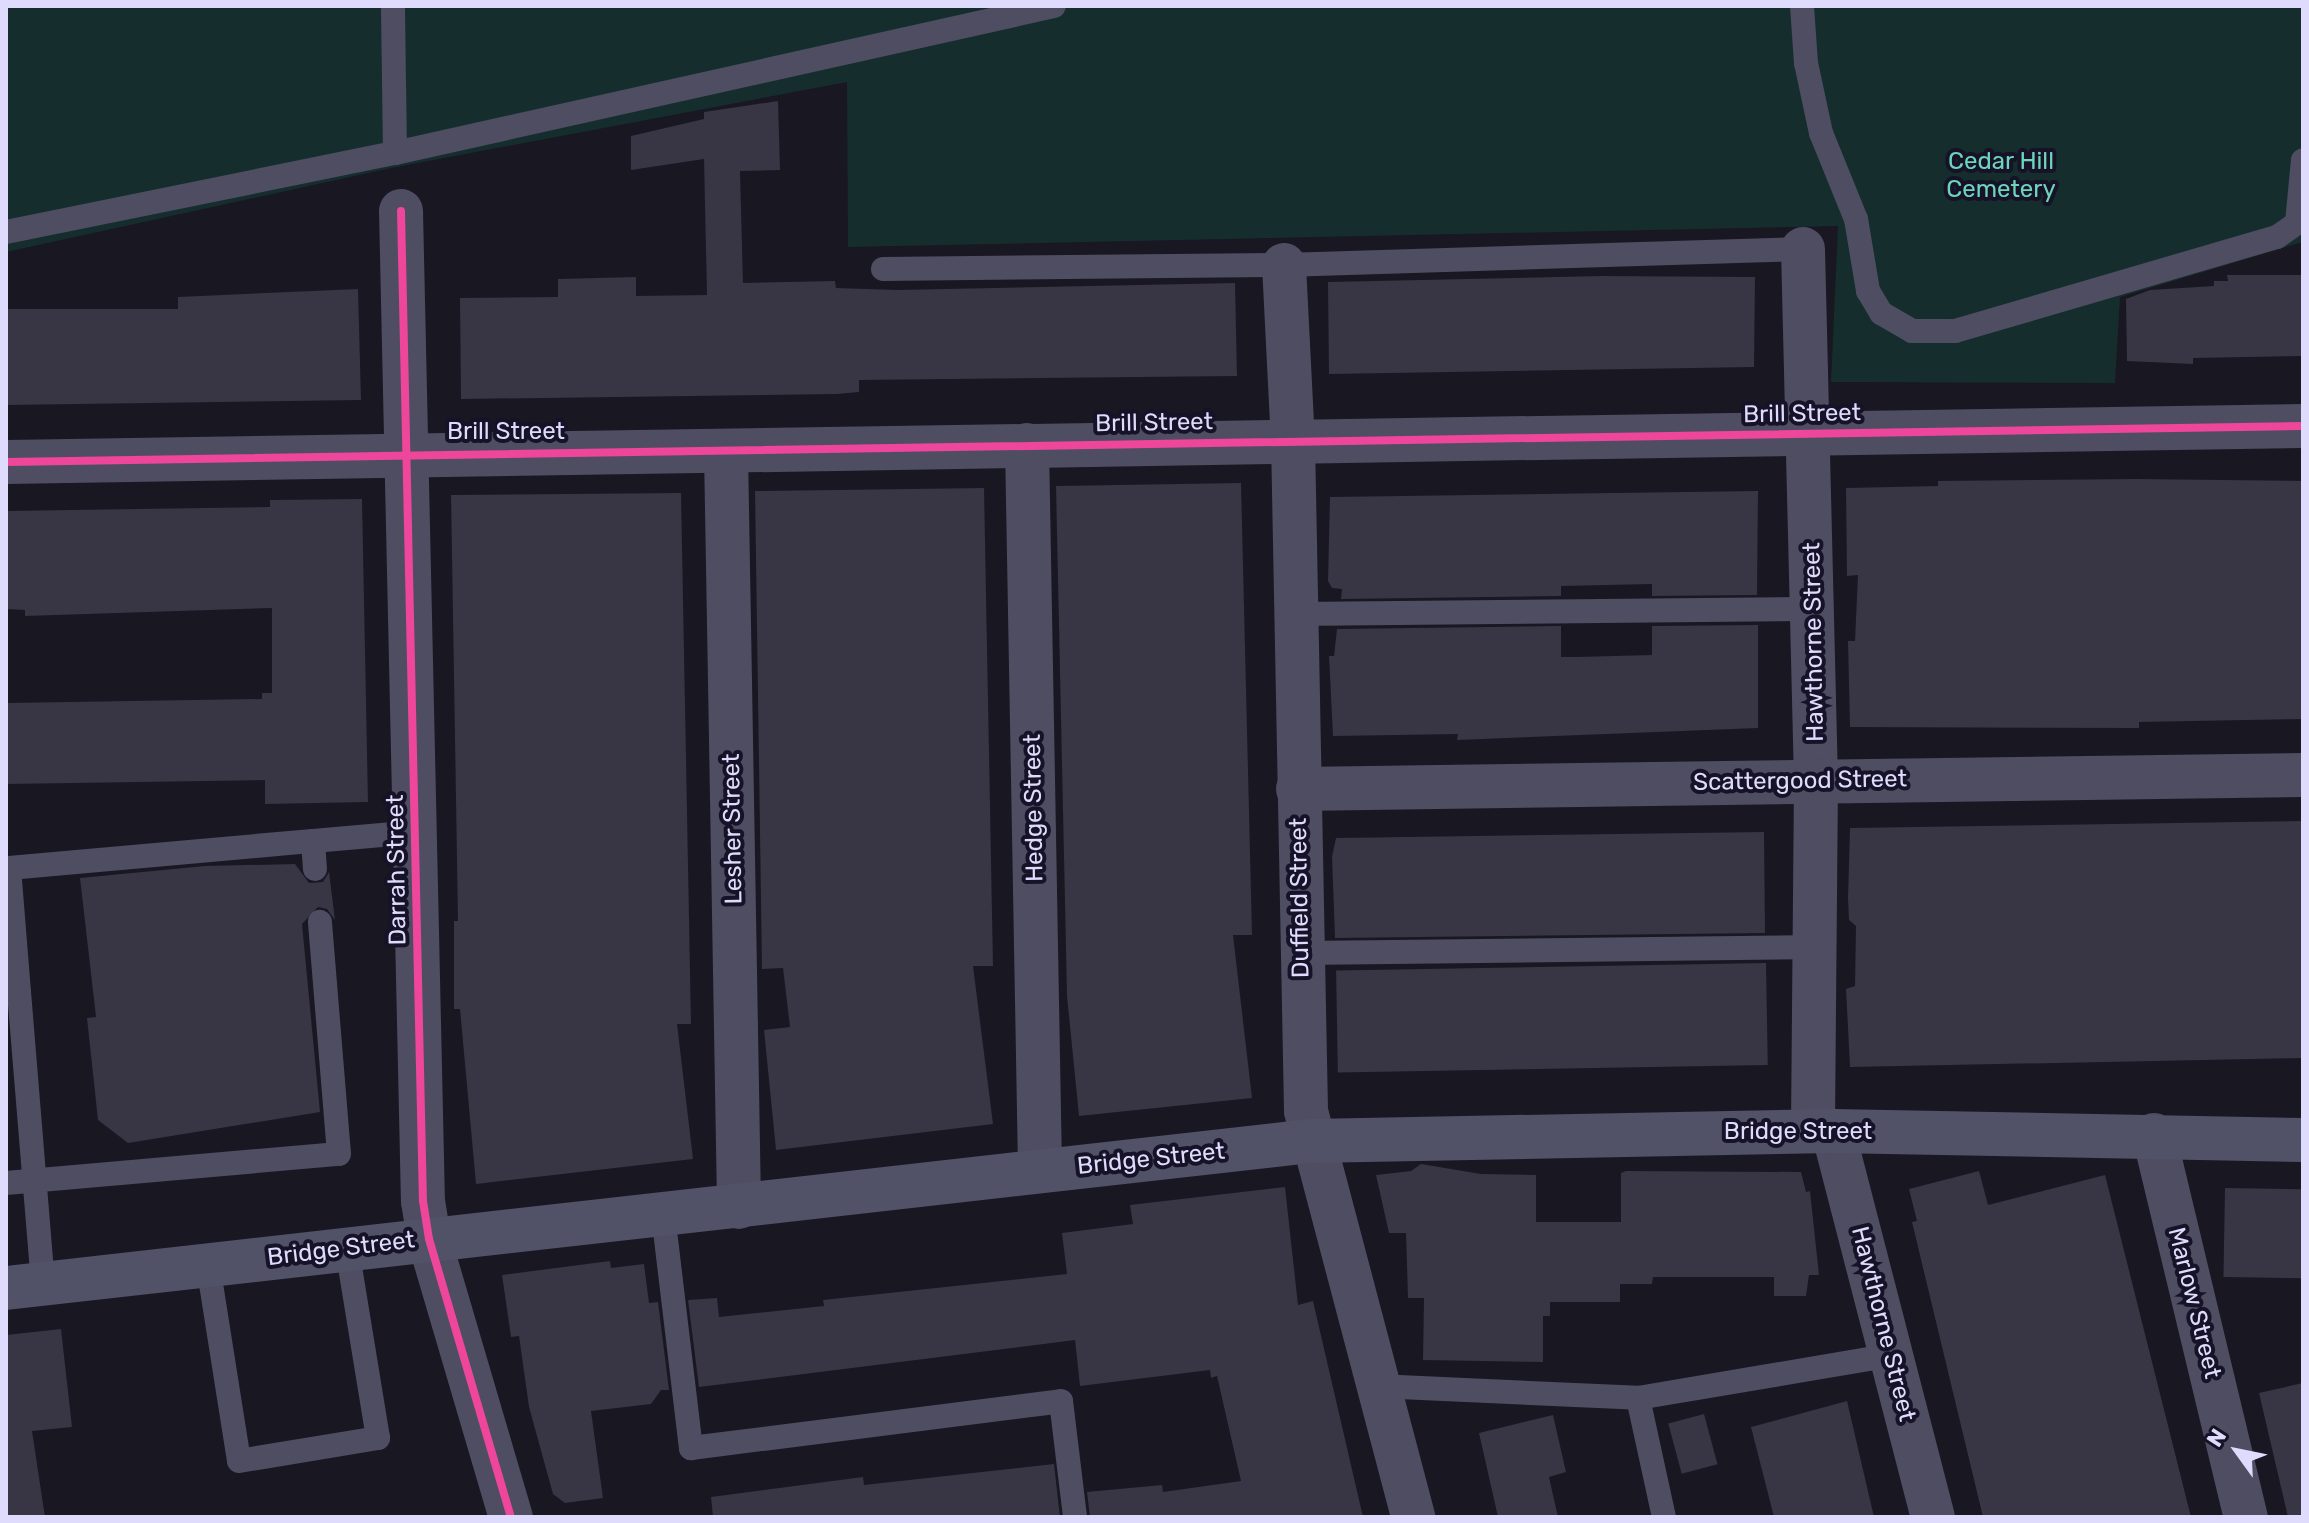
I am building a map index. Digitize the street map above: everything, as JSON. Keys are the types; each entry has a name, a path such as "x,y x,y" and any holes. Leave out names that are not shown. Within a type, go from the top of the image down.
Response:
{"main road":[{"name":"Bridge Street","path":"25,1286 1311,1141 1823,1131 2303,1140"}],"street":[{"name":"Darrah Street","path":"401,211 409,453 423,1201 429,1239 511,1517"},
{"name":"Hawthorne Street","path":"1803,249 1810,434 1817,947 1823,1131 1891,1355 1933,1517"},
{"name":"Duffield Street","path":"1284,265 1293,440 1306,1111 1311,1141 1413,1517"},
{"name":"Brill Street","path":"6,462 409,453 726,451 2303,426"},
{"name":"Hedge Street","path":"1027,445 1040,1171"},
{"name":"Lesher Street","path":"726,451 739,1207"},
{"name":"Scattergood Street","path":"1298,789 2303,775"},
{"name":"Marlow Street","path":"2154,1135 2246,1517"}],"lane":[{"path":"393,6 395,153"},
{"path":"6,232 395,153 1054,6"},
{"path":"1802,6 1806,63 1821,133 1856,219 1868,291 1881,313 1912,331 1955,331 2277,237 2297,223 2303,160"},
{"path":"883,269 1284,265 1803,249"},
{"path":"1295,614 1813,609"},
{"path":"25,1286 35,1180 13,992 9,868 416,832"},
{"path":"313,841 315,869"},
{"path":"6,1183 339,1154 320,922"},
{"path":"1302,953 1817,947"},
{"path":"663,1214 691,1448 1061,1401 1075,1517"},
{"path":"208,1265 239,1461 378,1438 347,1248"},
{"path":"1377,1386 1638,1398 1891,1355"},
{"path":"1638,1398 1664,1517"}],"green space":[{"name":"Cedar Hill Cemetery","path":"6,6 2303,6 2303,242 2120,297 2115,383 1831,382 1838,226 848,247 847,82 391,168 6,252"}],"building":[{"path":"778,101 780,170 740,171 743,283 835,281 836,288 897,290 1235,283 1237,376 859,380 859,392 837,394 461,399 460,298 558,297 558,279 636,277 636,296 707,295 704,159 631,170 631,136 704,119 704,112"},
{"path":"2227,275 2303,275 2303,356 2193,358 2193,364 2127,361 2126,299 2150,290 2214,286 2214,281 2228,281"},
{"path":"1601,276 1755,277 1754,367 1329,374 1328,282"},
{"path":"358,289 361,400 6,405 6,309 178,309 178,297"},
{"path":"1938,481 2303,481 2303,719 2139,722 2139,728 1850,727 1848,641 1855,641 1858,575 1847,576 1846,488 1938,486"},
{"path":"1241,483 1252,935 1233,935 1252,1098 1079,1116 1067,996 1056,486"},
{"path":"984,488 993,966 973,966 993,1124 776,1150 764,1030 790,1027 783,968 762,969 755,491"},
{"path":"1758,491 1757,595 1652,596 1652,584 1561,586 1561,596 1341,599 1342,589 1332,588 1328,581 1330,497"},
{"path":"681,493 691,1024 677,1024 693,1159 476,1184 460,1009 454,1009 454,921 458,921 451,495"},
{"path":"362,499 368,802 265,804 265,780 6,784 6,703 262,699 262,693 272,693 272,608 25,616 25,610 6,609 6,511 270,507 270,500"},
{"path":"1758,625 1758,728 1457,740 1458,734 1333,736 1329,656 1334,656 1337,629 1561,626 1561,657 1576,657 1652,655 1652,626"},
{"path":"2303,821 2303,1058 1850,1067 1846,989 1855,986 1856,926 1849,920 1850,828"},
{"path":"1764,832 1765,933 1335,938 1332,857 1336,838"},
{"path":"295,864 309,883 323,882 329,872 335,920 327,909 318,907 302,924 320,1112 128,1143 98,1120 87,1018 96,1017 80,878 205,866"},
{"path":"1766,963 1768,1065 1338,1072 1336,971"},
{"path":"1421,1164 1481,1174 1536,1175 1536,1222 1621,1222 1621,1173 1626,1171 1801,1172 1806,1192 1810,1191 1819,1275 1809,1275 1806,1296 1774,1296 1774,1277 1653,1277 1652,1284 1620,1284 1620,1302 1550,1302 1550,1316 1543,1316 1543,1362 1423,1360 1424,1298 1408,1298 1406,1233 1389,1233 1376,1175 1411,1171"},
{"path":"1979,1171 1988,1205 2105,1175 2191,1517 1983,1517 1912,1222 1917,1221 1909,1189"},
{"path":"1285,1187 1298,1305 1313,1301 1363,1517 1090,1517 1087,1492 1162,1485 1163,1492 1241,1481 1217,1376 1211,1378 1210,1370 1080,1386 1075,1340 699,1387 688,1300 717,1298 719,1317 824,1306 823,1300 1067,1274 1062,1233 1133,1224 1130,1205"},
{"path":"2225,1188 2303,1189 2301,1278 2223,1277"},
{"path":"610,1261 611,1268 644,1264 649,1303 658,1302 669,1390 661,1390 651,1404 591,1411 603,1498 565,1503 553,1494 529,1407 519,1336 511,1337 502,1275"},
{"path":"61,1329 72,1427 32,1431 45,1517 6,1517 6,1335"},
{"path":"2303,1383 2303,1517 2288,1517 2259,1393"},
{"path":"1847,1401 1874,1517 1774,1517 1751,1427"},
{"path":"1704,1414 1717,1464 1682,1474 1668,1424"},
{"path":"1553,1415 1566,1472 1549,1477 1558,1517 1498,1517 1479,1433"},
{"path":"1054,1464 1060,1517 713,1517 711,1497 863,1477 864,1485"}],"cycle path":[{"path":"401,211 423,1201 429,1239 511,1517"},
{"path":"6,462 2303,426"}]}
